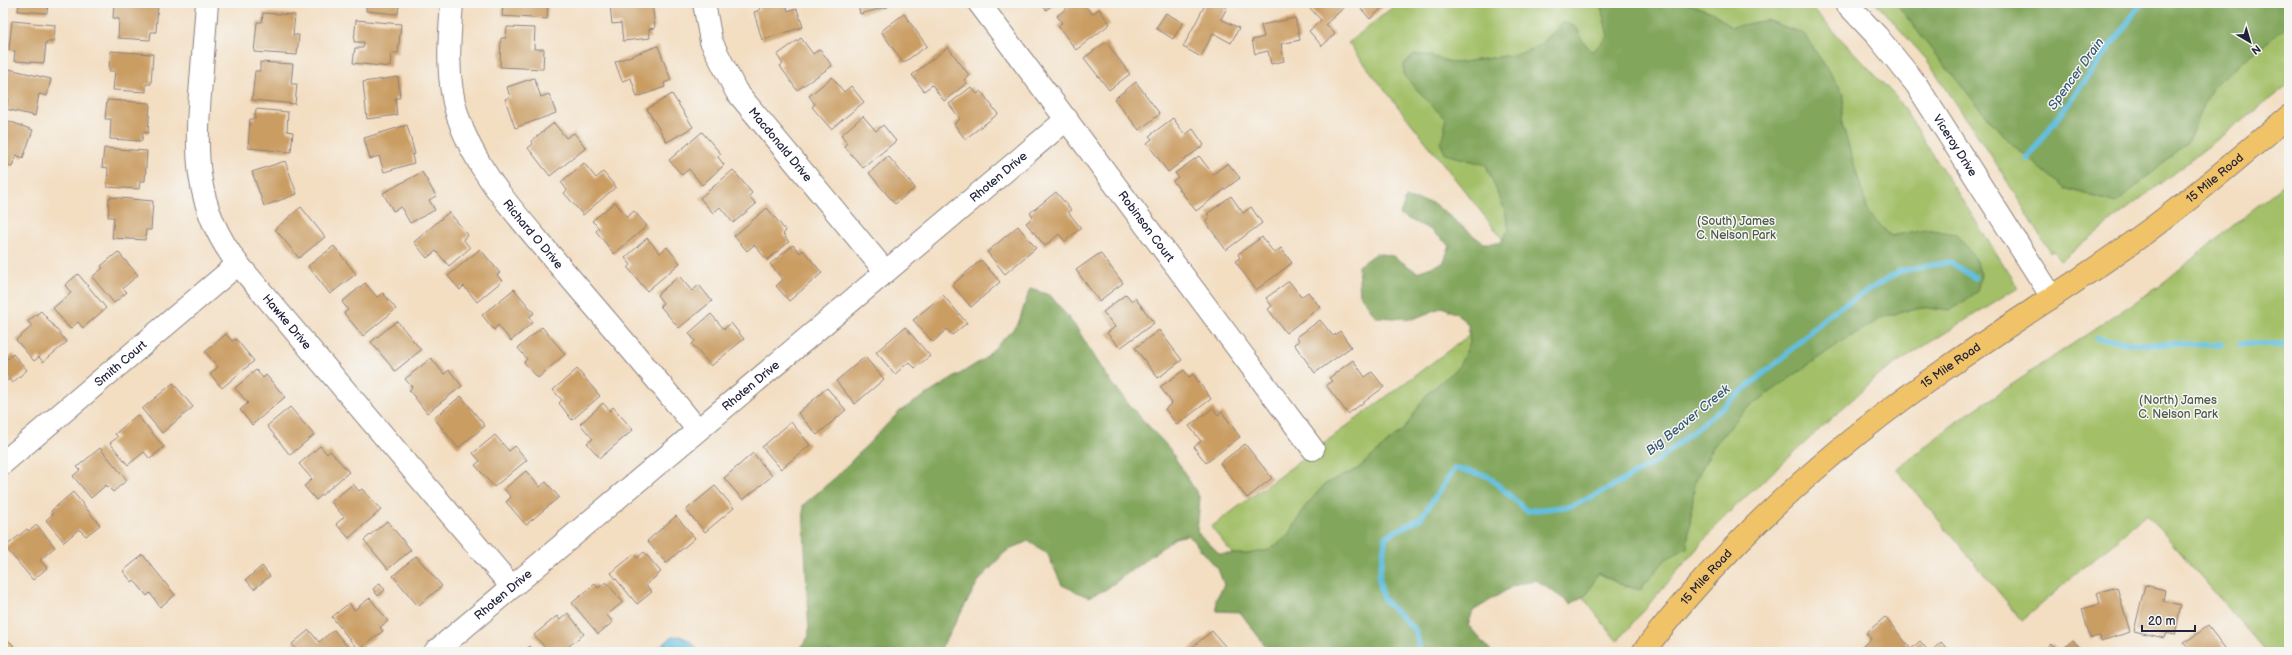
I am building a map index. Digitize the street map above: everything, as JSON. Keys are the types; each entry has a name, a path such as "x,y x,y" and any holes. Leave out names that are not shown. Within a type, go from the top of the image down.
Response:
{"main road":[{"name":"15 Mile Road","path":"1643,652 1667,621 1722,559 1772,509 1837,451 1947,368 2144,235 2289,116"}],"street":[{"name":"Hawke Drive","path":"207,3 197,124 198,176 215,228 224,247 512,587"},
{"name":"Richard O Drive","path":"452,3 448,56 450,87 457,114 476,159 512,209 697,429"},
{"name":"Macdonald Drive","path":"704,3 711,41 736,91 885,271"},
{"name":"Robinson Court","path":"979,3 1313,449"},
{"name":"Viceroy Drive","path":"1846,3 1877,36 1916,84 2052,298"},
{"name":"Rhoten Drive","path":"435,652 697,429 1067,119"},
{"name":"Smith Court","path":"3,463 238,264"}],"green space":[{"name":"(South) James C. Nelson Park","path":"1398,3 1807,3 1896,97 2018,287 1880,374 1726,515 1617,641 1488,476 1311,652 1211,527 1538,284 1348,43"},
{"name":"(South) James C. Nelson Park","path":"1600,3 1686,3 1712,12 1731,27 1767,20 1804,34 1844,94 1842,124 1869,214 1891,236 1926,229 1956,234 1973,255 1981,274 1977,292 1950,311 1921,307 1883,317 1838,344 1745,410 1713,447 1695,482 1687,548 1666,559 1640,590 1619,584 1598,573 1588,593 1571,604 1536,580 1513,586 1473,611 1468,625 1492,652 1270,652 1240,612 1217,611 1216,599 1224,585 1218,569 1188,535 1175,538 1105,590 1088,597 1062,585 1047,553 1028,541 1005,552 978,582 939,652 798,652 809,636 803,505 836,477 900,411 984,359 1018,324 1030,289 1050,295 1076,327 1106,375 1130,406 1169,448 1200,498 1197,532 1220,554 1247,554 1269,550 1289,535 1304,508 1325,484 1356,470 1405,428 1426,395 1459,366 1470,343 1468,325 1460,316 1443,307 1413,319 1376,317 1360,294 1358,266 1376,253 1393,256 1417,272 1443,263 1450,246 1431,230 1400,215 1406,198 1433,203 1483,243 1500,243 1509,230 1505,211 1486,165 1445,154 1440,142 1445,132 1445,119 1404,76 1404,64 1414,55 1426,55 1455,63 1519,54 1541,45 1563,22 1576,27 1583,41 1592,52 1608,36"},
{"path":"1876,3 2289,3 2289,84 2061,260 2054,251 2051,253 1994,160 1927,60"},
{"path":"1896,3 2289,3 2289,25 2213,85 2188,142 2116,203 2064,188 2007,140 1934,53"},
{"name":"(North) James C. Nelson Park","path":"2289,180 2289,652 2266,652 2147,514 2022,620 1896,469 1959,420 2159,286"}],"water":[{"path":"680,636 690,641 700,652 654,652 672,637"}],"building":[{"path":"19,3 48,3 47,13 18,11"},
{"path":"114,3 158,3 156,32 151,32 150,40 118,38 119,19 113,18"},
{"path":"366,3 403,3 403,5 399,5 398,14 366,11"},
{"path":"503,3 548,3 547,19 502,16"},
{"path":"652,3 655,28 649,29 650,38 623,41 621,23 612,24 610,4"},
{"path":"758,3 786,3 788,11 797,9 803,27 762,40 754,12 760,10"},
{"path":"858,3 886,3 887,7 860,14"},
{"path":"1041,3 1055,3 1046,10"},
{"path":"1073,3 1083,3 1092,14 1099,9 1110,24 1076,50 1058,26 1062,23 1057,16"},
{"path":"1206,3 1217,3 1227,8 1221,19 1239,28 1231,43 1213,33 1201,57 1183,47"},
{"path":"1313,3 1349,3 1326,24 1335,34 1322,46 1309,31 1321,20 1309,7"},
{"path":"1382,3 1384,6 1370,19 1357,4"},
{"path":"263,13 295,15 293,35 299,35 297,55 254,52 257,22 262,22"},
{"path":"1166,13 1183,23 1173,39 1156,28"},
{"path":"904,14 927,46 903,63 881,31"},
{"path":"1295,18 1300,40 1281,44 1284,61 1271,64 1268,51 1255,54 1252,40 1264,37 1261,25"},
{"path":"356,20 401,24 398,53 391,53 390,67 353,63 355,48 363,48 364,42 354,42"},
{"path":"12,21 55,25 54,42 46,42 44,63 14,61 15,51 9,50"},
{"path":"507,27 535,28 534,49 544,49 543,69 500,67 501,38 506,38"},
{"path":"801,38 813,54 820,49 832,66 797,90 780,66 783,64 777,55"},
{"path":"1106,42 1130,74 1109,90 1084,58"},
{"path":"658,46 671,80 664,83 665,87 637,97 631,78 622,81 615,62"},
{"path":"948,47 969,75 964,80 967,83 944,101 932,85 924,91 912,75"},
{"path":"110,51 153,54 151,84 146,84 146,92 113,90 115,71 109,71"},
{"path":"260,62 293,64 291,84 297,84 295,104 252,100 255,71 260,71"},
{"path":"9,69 51,79 47,96 39,94 35,116 6,109 8,99 3,98 3,94"},
{"path":"398,77 400,98 395,98 397,115 367,119 363,82"},
{"path":"832,77 844,92 851,86 864,102 831,129 812,107 815,104 809,96"},
{"path":"534,78 541,97 549,94 556,113 515,128 505,99 510,97 507,87"},
{"path":"1136,82 1160,114 1139,130 1114,99"},
{"path":"971,87 977,94 981,91 998,114 965,139 954,124 960,119 949,104"},
{"path":"672,94 693,127 667,142 647,109"},
{"path":"107,100 150,103 148,133 143,132 142,141 110,139 111,119 105,119"},
{"path":"256,109 288,112 287,131 293,132 291,152 248,148 250,119 255,119"},
{"path":"863,116 876,131 883,125 896,141 863,168 844,146 847,143 841,135"},
{"path":"1173,118 1185,135 1193,129 1204,145 1168,172 1147,143 1152,139 1149,136"},
{"path":"3,119 33,130 23,158 16,155 12,167 3,163"},
{"path":"554,123 566,138 574,133 586,148 550,176 528,148 533,144 531,141"},
{"path":"407,125 415,154 412,155 414,163 384,172 379,156 370,159 364,138"},
{"path":"702,132 721,154 718,157 724,165 702,185 689,169 682,175 669,160"},
{"path":"104,148 147,151 145,181 140,181 139,189 107,187 108,168 102,167"},
{"path":"888,156 915,188 895,204 869,173"},
{"path":"1199,156 1213,174 1228,163 1240,178 1196,211 1173,181 1178,177 1175,173"},
{"path":"285,161 297,194 264,206 252,172"},
{"path":"584,163 596,178 603,172 616,187 583,215 564,193 567,190 561,182"},
{"path":"733,170 752,193 749,196 756,204 733,223 720,207 713,213 700,198"},
{"path":"422,172 436,196 429,200 435,210 410,223 401,207 393,211 383,193"},
{"path":"1056,192 1071,210 1068,212 1081,228 1065,241 1059,234 1045,246 1026,223 1033,217 1030,213"},
{"path":"1231,196 1243,213 1251,207 1262,223 1226,250 1205,221 1210,217 1207,214"},
{"path":"109,197 153,201 151,230 146,230 145,240 112,238 114,217 108,217"},
{"path":"615,202 627,217 634,211 647,226 614,254 596,231 599,228 592,221"},
{"path":"301,207 325,237 299,258 275,229"},
{"path":"767,208 786,231 783,234 789,242 767,260 754,245 747,251 734,236"},
{"path":"449,212 468,235 463,239 470,248 449,266 436,251 427,258 414,242"},
{"path":"1018,226 1036,248 1005,274 987,252"},
{"path":"1262,237 1274,253 1281,248 1292,263 1256,290 1235,261 1240,258 1238,254"},
{"path":"647,238 660,253 667,247 680,263 647,291 628,268 631,265 625,258"},
{"path":"793,245 800,253 803,250 822,273 789,301 776,286 783,280 770,264"},
{"path":"334,246 356,274 330,294 308,266"},
{"path":"480,249 500,273 497,275 502,281 477,302 464,286 460,290 448,276"},
{"path":"118,252 138,275 123,288 127,292 114,303 92,277 103,268 101,266"},
{"path":"1100,253 1123,283 1099,301 1076,270"},
{"path":"981,260 1000,282 971,307 952,285"},
{"path":"78,274 106,308 83,328 78,322 70,329 53,308 71,293 65,285"},
{"path":"679,276 692,291 699,285 712,301 679,328 660,306 663,303 657,295"},
{"path":"1289,281 1301,297 1308,292 1320,307 1286,333 1268,309 1272,306 1266,298"},
{"path":"365,283 377,297 383,293 396,309 363,336 344,313 348,310 342,302"},
{"path":"514,289 534,313 529,317 533,322 511,341 498,325 494,330 482,315"},
{"path":"1126,294 1132,301 1135,298 1154,323 1120,348 1107,333 1115,327 1103,312"},
{"path":"943,295 967,323 952,335 947,329 933,342 913,320"},
{"path":"41,311 67,342 43,362 39,357 34,361 16,340 32,326 28,321"},
{"path":"711,314 724,329 731,323 744,339 711,366 692,344 695,341 689,333"},
{"path":"1320,320 1333,336 1340,331 1351,347 1315,373 1294,344 1299,341 1297,337"},
{"path":"397,321 421,350 395,371 371,342"},
{"path":"542,327 565,354 538,378 524,362 527,359 518,348"},
{"path":"905,327 930,356 915,368 909,362 895,374 876,352"},
{"path":"1159,330 1182,360 1158,378 1135,348"},
{"path":"226,334 232,341 236,339 254,361 222,388 210,374 218,367 205,352"},
{"path":"3,353 8,359 13,354 27,370 12,383 9,379 3,384"},
{"path":"865,357 884,379 855,404 836,381"},
{"path":"431,358 444,374 449,370 462,386 427,413 409,390 412,387 405,379"},
{"path":"1353,360 1365,377 1372,372 1384,387 1348,414 1326,385 1332,381 1329,378"},
{"path":"577,369 600,396 572,420 559,403 562,400 553,390"},
{"path":"256,370 263,378 266,375 285,397 252,425 240,410 248,403 235,388"},
{"path":"1184,370 1189,377 1193,374 1211,399 1177,425 1165,409 1172,403 1160,387"},
{"path":"173,383 193,407 162,433 142,409"},
{"path":"827,388 846,410 817,435 798,413"},
{"path":"461,396 485,426 458,448 434,418"},
{"path":"603,403 610,411 613,407 633,430 600,458 587,443 593,439 580,424"},
{"path":"290,407 314,435 290,455 267,426"},
{"path":"1213,408 1218,415 1222,412 1240,437 1206,463 1194,447 1201,441 1189,426"},
{"path":"137,415 164,447 150,459 144,452 128,465 110,443 118,437 115,434"},
{"path":"791,422 810,445 781,469 762,447"},
{"path":"495,435 509,451 515,446 527,460 494,487 475,465 480,461 473,453"},
{"path":"1245,444 1272,478 1247,498 1220,463"},
{"path":"320,446 327,454 330,451 349,472 316,500 304,486 312,479 299,464"},
{"path":"100,448 127,480 113,492 106,485 91,498 73,476 80,470 77,467"},
{"path":"753,453 772,476 743,500 724,478"},
{"path":"526,471 540,487 546,482 559,497 526,525 506,502 511,497 504,489"},
{"path":"353,484 359,491 362,489 381,510 349,538 336,524 344,517 331,502"},
{"path":"715,486 734,508 705,532 686,510"},
{"path":"73,492 100,525 86,536 79,529 64,542 46,520 53,514 51,511"},
{"path":"676,516 695,538 666,563 647,541"},
{"path":"387,521 411,550 388,569 364,540"},
{"path":"37,525 55,547 40,560 47,568 33,580 5,547 27,529 29,531"},
{"path":"644,552 661,572 646,585 652,592 637,604 611,573 634,554 637,558"},
{"path":"143,555 175,595 160,607 150,593 147,596 134,580 132,582 123,571"},
{"path":"416,556 442,586 418,606 393,576"},
{"path":"262,566 270,576 254,589 246,580"},
{"path":"606,582 623,602 607,615 613,622 598,634 572,603 595,584 598,588"},
{"path":"380,583 385,590 378,596 373,589"},
{"path":"2145,585 2165,590 2163,601 2181,605 2175,635 2166,633 2164,638 2134,631"},
{"path":"2117,587 2130,632 2101,641 2100,636 2090,638 2082,609 2100,604 2097,593"},
{"path":"370,598 388,621 380,627 383,631 358,650 332,617 349,603 354,610"},
{"path":"568,613 584,634 569,646 574,652 549,652 534,635 557,616 560,620"},
{"path":"1885,617 1911,649 1920,641 1929,652 1856,652 1871,639 1866,633"},
{"path":"2208,626 2228,652 2191,652 2184,643"},
{"path":"309,630 319,642 334,630 352,652 298,652 292,644"},
{"path":"1212,631 1230,652 1186,652"},
{"path":"2073,640 2083,652 2059,652"},
{"path":"1941,642 1950,652 1930,652"},
{"path":"2051,644 2058,652 2041,652"},
{"path":"530,646 535,652 522,652"},
{"path":"519,648 522,652 515,652"}],"waterway":[{"name":"Spencer Drain","path":"2027,159 2142,3"},
{"name":"Big Beaver Creek","path":"1420,652 1416,631 1383,599 1379,578 1386,536 1420,519 1455,468 1488,476 1527,511 1572,506 1606,490 1657,461 1781,359 1829,314 1900,271 1950,262 1975,278"},
{"name":"Big Beaver Creek","path":"2096,338 2138,344 2221,344"},
{"name":"Big Beaver Creek","path":"2240,344 2285,344 2289,349"}]}
